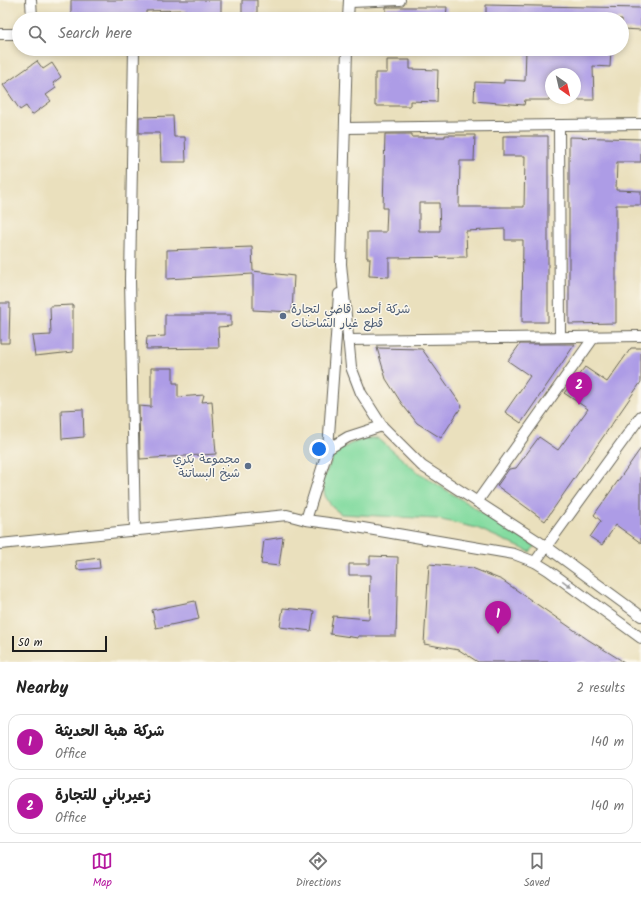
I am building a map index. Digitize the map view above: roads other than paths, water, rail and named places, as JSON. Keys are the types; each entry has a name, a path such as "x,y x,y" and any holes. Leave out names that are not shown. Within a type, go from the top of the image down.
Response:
{"street":[{"path":"31,0 32,12"},
{"path":"349,12 351,1 400,0"},
{"path":"0,34 12,34"},
{"path":"134,56 130,280 135,531"},
{"path":"306,520 328,449 341,264 347,56"},
{"path":"346,128 641,124"},
{"path":"559,125 560,337"},
{"path":"341,264 351,367 361,393 382,426 422,466 547,547 641,616"},
{"path":"348,340 641,336"},
{"path":"477,502 594,337"},
{"path":"535,562 641,416"},
{"path":"328,449 348,437 382,426"},
{"path":"0,544 287,515 306,520 498,550 535,562 641,638"}],"place":[{"name":"شركة أحمد قاضي لتجارة قطع غيار الشاحنات","path":"283,316"},
{"name":"زعيرباني للتجارة","path":"579,405"},
{"name":"مجموعة بكري شيخ البساتنة","path":"248,466"},
{"name":"شركة هبة الحديثة","path":"498,634"}]}
